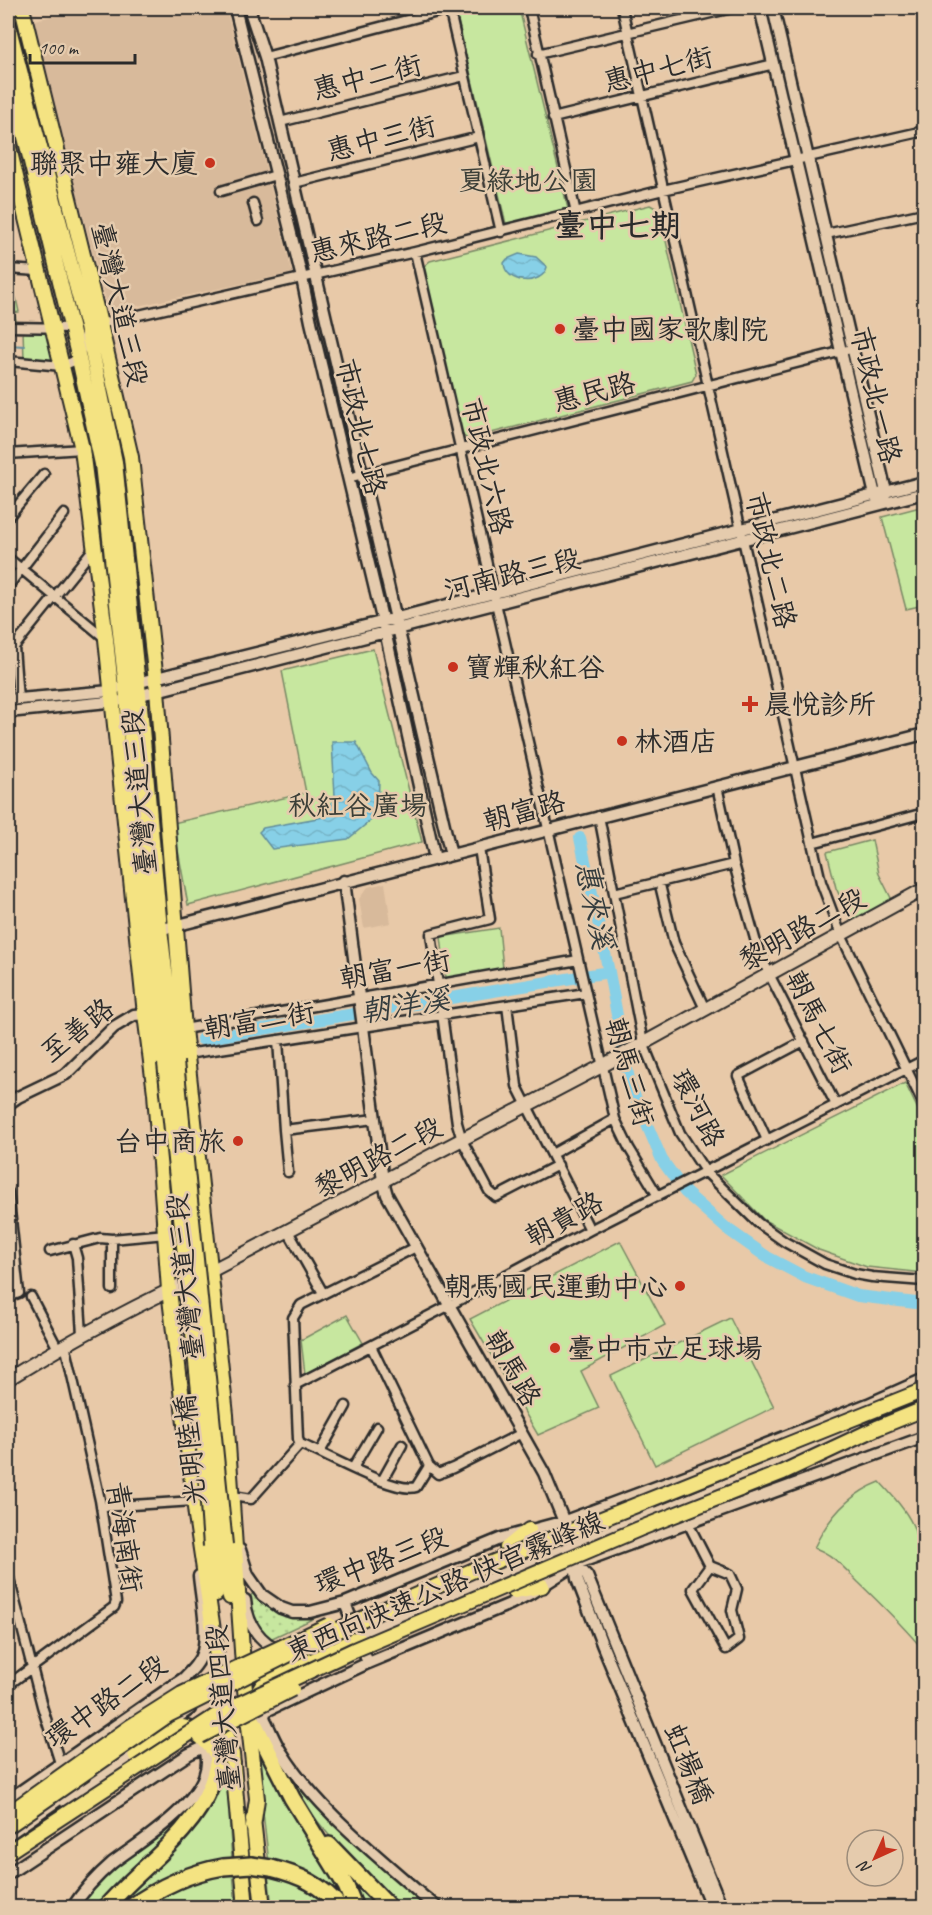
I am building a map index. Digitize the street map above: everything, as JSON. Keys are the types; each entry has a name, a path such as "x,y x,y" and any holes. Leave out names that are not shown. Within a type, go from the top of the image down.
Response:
{"highway":[{"path":"355,1908 346,1886 292,1798 269,1755 254,1717 254,1708 257,1694 264,1683 275,1674 357,1635"},
{"path":"252,1705 269,1755"},
{"path":"105,1908 175,1838 193,1816 210,1787 218,1755 223,1717"},
{"path":"134,1752 178,1727 186,1727 205,1740 218,1755"},
{"path":"292,1798 335,1852 390,1908"},
{"path":"130,1908 177,1880 206,1870 250,1865 292,1873 318,1885 341,1908"}],"main road":[{"name":"臺灣大道三段","path":"22,8 93,325 115,462 149,932 145,1014 155,1093 169,1290 196,1516 219,1650"},
{"name":"臺灣大道三段","path":"8,25 131,458 156,684 184,1029 176,1060 155,1093"},
{"name":"臺灣大道三段","path":"8,67 79,359 102,464 132,690"},
{"name":"臺灣大道三段","path":"8,144 82,449 111,697 149,932 176,1060 209,1272 226,1415 238,1584"},
{"name":"黎明路二段","path":"8,1379 82,1334 209,1272 527,1106 924,889"},
{"name":"光明陸橋","path":"176,1060 218,1545"},
{"path":"876,1410 884,1401 924,1381"},
{"name":"東西向快速公路 快官霧峰線","path":"8,1826 168,1715 346,1626 474,1570 924,1390"},
{"name":"東西向快速公路 快官霧峰線","path":"8,1852 223,1717 252,1705 354,1650 639,1529 783,1472 924,1409"},
{"path":"878,1428 898,1424 924,1413"},
{"path":"8,1814 182,1694 345,1617 507,1548 529,1530"},
{"name":"臺灣大道四段","path":"218,1545 235,1642 253,1827 264,1908"},
{"path":"218,1545 219,1650"},
{"name":"臺灣大道四段","path":"238,1584 252,1705 257,1800 253,1827"},
{"path":"8,1863 210,1730 252,1705 514,1591 542,1586"},
{"name":"臺灣大道四段","path":"219,1650 223,1717 233,1763"},
{"name":"臺灣大道四段","path":"219,1650 233,1763 245,1905"},
{"path":"246,1676 259,1658"},
{"path":"162,1707 189,1704"},
{"path":"210,1730 223,1717"}],"street":[{"name":"市政北七路","path":"235,8 302,278 384,626 435,859"},
{"name":"市政北七路","path":"249,8 265,57 451,855"},
{"path":"265,57 449,8 501,231"},
{"path":"529,8 576,213"},
{"name":"市政北二路","path":"622,8 821,882 842,935 924,1105"},
{"path":"538,54 732,8"},
{"name":"市政北一路","path":"760,8 841,352 881,497"},
{"name":"市政北一路","path":"773,8 852,349 881,497"},
{"name":"惠中七街","path":"553,118 774,64"},
{"name":"惠中二街","path":"280,122 464,75"},
{"name":"惠來路二段","path":"8,327 53,329 93,325 415,252 663,190 924,131"},
{"name":"惠中三街","path":"294,183 479,137"},
{"path":"221,191 276,175"},
{"path":"253,203 258,222"},
{"path":"825,234 924,213"},
{"name":"市政北六路","path":"415,252 548,830"},
{"path":"8,269 38,271"},
{"path":"8,361 62,366 79,359 93,325"},
{"name":"惠民路","path":"348,478 852,349"},
{"path":"8,454 82,449"},
{"path":"8,517 44,474"},
{"name":"河南路三段","path":"111,697 742,535 881,497 924,482"},
{"name":"河南路三段","path":"881,497 924,493"},
{"path":"8,586 64,514"},
{"path":"94,547 14,647 13,700 111,697"},
{"path":"8,558 106,639"},
{"path":"8,712 111,697"},
{"name":"朝富路","path":"149,932 924,734"},
{"name":"朝馬七街","path":"717,786 748,920 769,974 836,1105"},
{"path":"812,843 924,813"},
{"name":"環河路","path":"599,816 641,1044 680,1133 705,1171 758,1223 785,1242 825,1264 872,1277 924,1281"},
{"path":"548,830 579,963"},
{"path":"479,848 490,919 430,934 457,1123 462,1140 489,1191 496,1197 558,1165"},
{"path":"614,893 734,864"},
{"path":"344,881 360,998"},
{"path":"659,881 674,943 705,1009"},
{"name":"朝富一街","path":"184,1029 579,963"},
{"name":"朝馬三街","path":"579,963 605,1064 615,1119 629,1148 658,1196"},
{"name":"朝富二街","path":"176,1060 278,1040 507,1005 585,990"},
{"name":"朝馬路","path":"360,998 383,1181 387,1195 544,1473 572,1543 577,1579 607,1641"},
{"path":"507,1005 517,1086 591,1230"},
{"name":"至善路","path":"8,1104 66,1074 114,1027 134,1015 145,1014"},
{"path":"278,1040 288,1172"},
{"path":"766,1140 738,1076 804,1041"},
{"path":"705,1171 924,1059"},
{"path":"284,1130 375,1119"},
{"path":"552,1154 615,1119"},
{"name":"朝貴路","path":"295,1385 705,1171"},
{"path":"8,1192 19,1293 8,1297"},
{"path":"288,1231 323,1293"},
{"path":"50,1251 100,1238 166,1234"},
{"path":"112,1239 112,1289"},
{"path":"73,1244 77,1258 82,1334"},
{"path":"416,1247 301,1305 293,1318 298,1439 300,1444 353,1468 382,1481 409,1489 416,1487 429,1466"},
{"name":"青海南街","path":"8,1685 114,1607 116,1602 101,1507 61,1346 30,1297"},
{"path":"371,1346 429,1466 438,1474 522,1433"},
{"name":"環中路三段","path":"233,1496 242,1560 248,1575 262,1595 281,1608 301,1613 345,1603 502,1538 565,1521 924,1381"},
{"name":"環中路三段","path":"233,1496 246,1614 251,1626 262,1640 291,1656 303,1655 357,1635 924,1396"},
{"name":"環中路三段","path":"572,1543 924,1403"},
{"path":"320,1452 346,1406"},
{"path":"353,1468 377,1427"},
{"path":"438,1908 333,1815 311,1791 281,1752 264,1716 266,1711 368,1663 510,1604 576,1564 924,1437"},
{"path":"233,1496 251,1499 300,1444"},
{"path":"382,1481 402,1445"},
{"path":"101,1507 194,1501"},
{"path":"8,1843 189,1711 202,1694 214,1669 196,1516"},
{"name":"環中路二段","path":"8,1800 184,1678 195,1666 203,1653 205,1638 196,1516"},
{"path":"688,1523 710,1566 730,1574 737,1588 732,1610 740,1639 726,1649 693,1589 710,1566"},
{"path":"8,1578 60,1763"},
{"path":"345,1603 368,1663"},
{"name":"虹揚橋","path":"607,1641 712,1908"},
{"name":"虹揚橋","path":"607,1641 722,1908"},
{"path":"116,1725 152,1779"},
{"path":"134,1752 182,1742 204,1747"},
{"path":"8,1874 189,1754 204,1747"},
{"path":"72,1908 93,1880 169,1821 193,1797 207,1768 208,1756 204,1747"},
{"name":"環中路二段","path":"8,1835 134,1752"}],"shaded area":[{"path":"87,8 226,8 292,273 109,312 31,21"},
{"path":"385,883 391,923 364,928 359,899 368,887"}],"green space":[{"name":"夏綠地公園","path":"455,8 519,8 568,209 506,224"},
{"path":"650,205 659,210 696,374 692,381 468,439 462,435 423,267 430,261"},
{"path":"8,298 16,298 19,312 14,313 16,320 8,320"},
{"path":"23,330 47,332 55,362 24,359"},
{"path":"924,506 924,605 906,609 882,517"},
{"name":"秋紅谷廣場","path":"373,649 422,842 188,905 173,823 306,793 282,671"},
{"path":"872,840 879,874 892,900 851,920 836,888 827,852"},
{"path":"499,928 503,969 446,978 441,937"},
{"path":"905,1083 924,1122 924,1273 867,1267 819,1250 764,1220 721,1175"},
{"name":"臺中市立足球場","path":"620,1241 665,1325 581,1371 599,1408 538,1435 470,1319"},
{"path":"347,1315 363,1343 305,1374 301,1340"},
{"path":"730,1318 774,1407 655,1465 611,1376"},
{"path":"880,1482 907,1514 924,1553 924,1643 920,1646 838,1562 814,1548 833,1517 849,1500"},
{"path":"254,1592 276,1609 323,1612 268,1640 252,1623 249,1598"},
{"path":"254,1737 351,1907 269,1863"},
{"path":"225,1754 232,1861 124,1907 109,1908 165,1854"},
{"path":"283,1764 322,1810 412,1894 430,1907 401,1907 367,1875 319,1824 293,1785"},
{"path":"192,1803 197,1804 100,1907 76,1908 116,1865"},
{"path":"339,1865 383,1907 362,1907"},
{"path":"233,1872 236,1907 141,1908 185,1884"},
{"path":"268,1873 288,1876 335,1907 272,1907"}],"water":[{"path":"519,254 536,257 547,267 544,273 531,280 517,279 510,275 504,263 507,259"},
{"path":"332,742 356,742 372,773 379,781 378,807 370,821 348,839 272,849 259,832 263,828 323,817 335,796"}],"waterway":[{"name":"惠來溪","path":"8,345 25,346"},
{"path":"580,838 609,972 630,1085 662,1160 685,1192 726,1228 767,1257 805,1277 858,1296 924,1304"},
{"name":"朝洋溪","path":"202,1039 609,972"}],"place":[{"name":"聯聚中雍大廈","path":"210,163"},
{"name":"臺中國家歌劇院","path":"560,329"},
{"name":"寶輝秋紅谷","path":"453,667"},
{"name":"晨悅診所","path":"750,704"},
{"name":"林酒店","path":"622,741"},
{"name":"台中商旅","path":"238,1141"},
{"name":"朝馬國民運動中心","path":"680,1286"},
{"name":"臺中市立足球場","path":"555,1348"}],"district":[{"name":"臺中七期","path":"618,225"}]}
